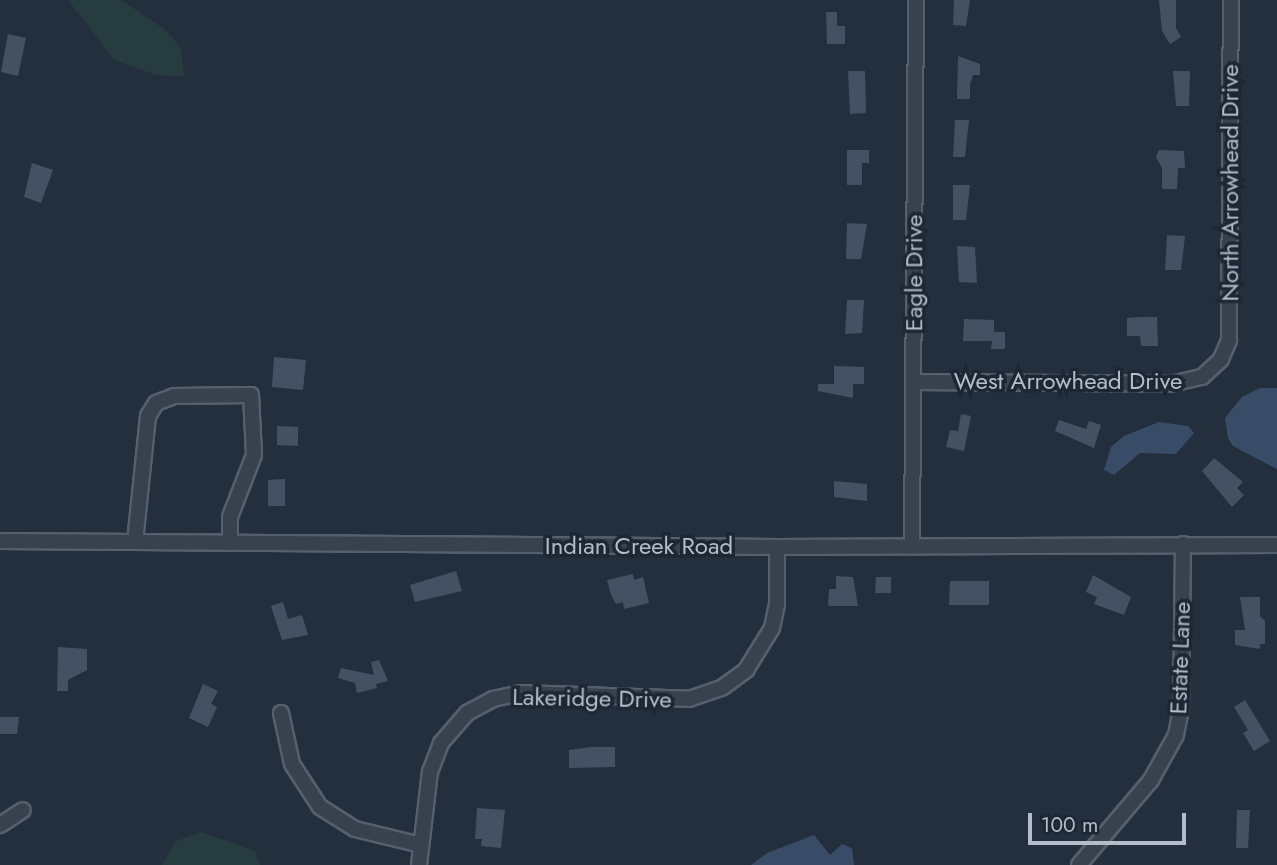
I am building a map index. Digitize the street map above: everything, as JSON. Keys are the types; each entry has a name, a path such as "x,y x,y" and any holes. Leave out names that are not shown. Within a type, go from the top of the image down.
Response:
{"street":[{"name":"Eagle Drive","path":"912,546 915,0"},
{"name":"North Arrowhead Drive","path":"1217,364 1229,340 1231,0"},
{"name":"West Arrowhead Drive","path":"914,382 1171,384 1202,377 1217,364"},
{"path":"135,542 148,416 156,403 174,396 251,395 254,455 230,517 230,543"},
{"name":"Indian Creek Road","path":"0,541 776,547 1277,545"},
{"name":"Estate Lane","path":"1080,865 1151,780 1176,735 1181,709 1183,544"},
{"name":"Lakeridge Drive","path":"419,865 435,756 448,733 479,705 521,693 689,699 733,681 758,655 772,628 777,604 776,547"},
{"path":"281,713 292,764 320,807 355,829 421,845"},
{"path":"0,825 23,810"}],"green space":[{"path":"68,0 121,0 167,31 181,49 184,76 156,75 114,60"},
{"path":"201,832 255,851 260,865 162,865 176,841"}],"water":[{"path":"1260,388 1277,388 1277,469 1233,446 1228,438 1225,418 1242,397"},
{"path":"1159,422 1188,426 1194,433 1176,454 1140,453 1114,475 1104,470 1111,447 1124,436"},
{"path":"814,835 830,855 842,844 852,848 854,865 751,865 767,853"}],"building":[{"path":"954,0 970,0 966,26 953,25"},
{"path":"1159,0 1176,0 1176,28 1181,37 1170,44 1162,31"},
{"path":"826,12 837,12 837,26 845,26 845,44 827,44"},
{"path":"8,34 26,38 18,76 1,72"},
{"path":"958,56 980,64 980,75 973,75 970,84 970,99 957,99"},
{"path":"848,71 865,71 866,113 850,114"},
{"path":"1173,71 1190,71 1189,106 1176,106"},
{"path":"955,120 969,120 965,157 953,157"},
{"path":"847,150 869,150 869,163 862,163 862,185 847,185"},
{"path":"1159,150 1184,151 1185,168 1178,168 1177,189 1162,189 1162,168 1156,157"},
{"path":"32,163 53,170 41,203 24,197"},
{"path":"953,185 970,185 966,220 953,220"},
{"path":"847,223 867,224 861,259 846,259"},
{"path":"1167,235 1185,236 1181,270 1165,270"},
{"path":"957,246 975,247 977,283 959,282"},
{"path":"847,300 864,300 862,333 845,334"},
{"path":"1157,317 1158,346 1141,346 1140,336 1127,336 1127,318"},
{"path":"964,319 994,320 994,332 1005,332 1005,349 991,349 992,341 963,341"},
{"path":"274,357 306,360 303,390 272,387"},
{"path":"834,366 864,367 864,384 853,384 853,398 818,391 818,384 834,384"},
{"path":"961,414 971,416 964,451 946,447 950,430 958,431"},
{"path":"1059,420 1086,429 1089,421 1101,425 1094,448 1055,431"},
{"path":"277,426 298,427 298,446 277,445"},
{"path":"1214,458 1243,482 1237,488 1244,495 1232,507 1202,471"},
{"path":"285,479 285,506 268,506 268,480"},
{"path":"834,481 867,484 867,501 834,497"},
{"path":"456,571 462,591 415,602 410,585"},
{"path":"633,574 634,580 643,577 649,603 624,609 623,602 616,604 607,580"},
{"path":"1093,575 1131,597 1124,615 1094,604 1097,597 1086,592"},
{"path":"836,576 853,577 858,606 828,606 829,589 836,589"},
{"path":"876,577 891,577 891,593 875,593"},
{"path":"950,581 989,581 989,605 949,605"},
{"path":"1240,597 1260,597 1260,616 1265,621 1265,644 1260,644 1260,649 1235,645 1235,630 1245,630"},
{"path":"283,602 288,619 302,615 308,635 282,640 271,606"},
{"path":"58,647 87,649 87,670 68,680 68,691 57,691"},
{"path":"379,660 388,681 376,684 377,688 357,693 355,683 338,678 341,668 374,675 371,662"},
{"path":"203,684 218,691 211,704 217,707 208,727 189,718"},
{"path":"1245,700 1270,741 1254,751 1243,733 1248,730 1234,707"},
{"path":"0,717 19,717 17,734 0,734"},
{"path":"615,747 615,767 569,768 569,750"},
{"path":"477,808 505,810 501,848 481,846 482,839 475,839"},
{"path":"1237,810 1250,810 1248,848 1236,848"}]}
